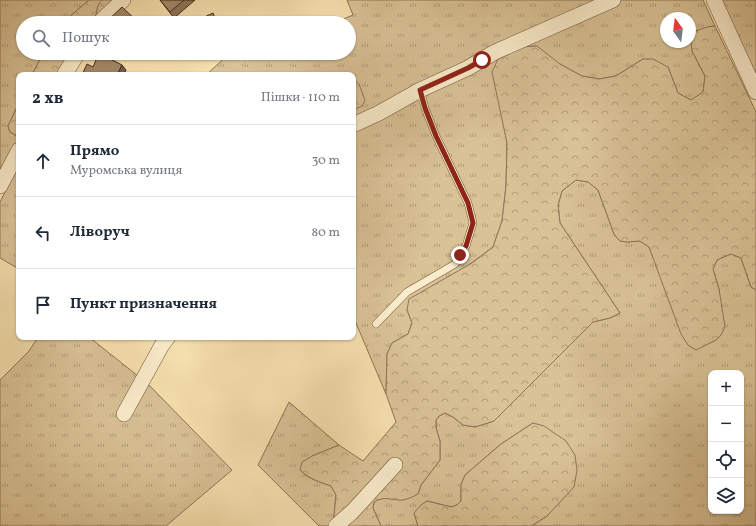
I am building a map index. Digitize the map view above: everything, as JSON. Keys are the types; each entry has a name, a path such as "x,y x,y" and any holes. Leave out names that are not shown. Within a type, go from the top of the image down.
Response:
{"street":[{"path":"106,16 123,0"},
{"path":"356,124 379,113 420,90 468,68 495,52 613,0"},
{"path":"714,0 756,92"},
{"path":"66,72 74,60"},
{"path":"0,186 16,156"},
{"path":"124,414 166,340"},
{"path":"336,526 352,512 395,465"}],"lane":[{"path":"376,324 407,292 455,264 466,246 473,223 468,203 436,136 420,90"}],"green space":[{"path":"0,0 89,0 70,16 16,16 16,60 40,60 34,72 16,72 16,109 8,126 10,132 16,135 16,146 0,175"},
{"path":"89,0 102,0 98,5 95,16 70,16"},
{"path":"102,0 117,0 98,16 96,16 98,4"},
{"path":"347,0 703,0 715,26 707,27 696,45 696,12 660,12 660,48 694,48 692,51 705,76 703,93 691,100 678,93 668,67 643,59 616,76 599,79 582,76 560,64 501,110 507,143 506,186 502,221 493,247 407,310 412,323 408,334 392,343 387,354 386,394 356,323 356,72 209,72 222,60 356,60 356,16 351,16 353,15"},
{"path":"721,0 756,0 756,76"},
{"path":"715,26 756,112 756,290 751,287 741,258 731,254 717,260 713,269 719,289 725,327 721,335 716,340 696,350 688,345 681,334 649,247 640,241 620,241 614,234 598,190 588,182 576,180 562,191 558,205 560,223 620,313 610,318 593,322 494,421 475,427 463,425 445,413 439,416 436,420 436,428 440,441 440,460 421,485 418,494 403,500 382,499 374,502 373,508 381,526 333,526 336,495 331,486 319,482 303,473 300,470 302,462 312,456 339,445 363,461 396,422 386,394 387,354 392,343 408,334 412,323 407,310 409,299 472,263 493,247 502,221 506,186 507,143 492,72 498,59 521,47 537,46 560,64 582,76 599,79 616,76 643,59 653,59 668,67 678,93 691,100 703,92 705,76 692,48 696,48 696,31"},
{"path":"40,60 66,60 59,72 34,72"},
{"path":"356,81 359,84 365,100 362,106 356,109"},
{"path":"16,109 16,135 10,132 8,126"},
{"path":"16,171 16,267 0,258 0,202"},
{"path":"576,180 588,182 598,190 614,234 620,241 640,241 649,247 688,345 696,349 716,340 719,289 713,269 717,260 731,254 741,258 751,287 756,290 756,526 531,526 547,516 533,423 501,444 465,475 461,485 461,501 457,505 451,507 427,501 414,513 418,526 381,526 373,508 374,502 379,499 418,494 421,485 440,460 440,441 436,428 436,420 439,416 445,413 463,425 475,427 494,421 593,322 610,318 620,313 560,223 558,205 562,191"},
{"path":"36,340 93,340 148,384 232,470 166,526 0,526 0,380 29,351"},
{"path":"289,402 339,445 312,456 300,470 310,478 331,486 336,495 333,526 319,526 258,465"},
{"path":"533,423 544,426 566,441 575,455 577,470 574,487 547,516 531,526 418,526 414,513 421,505 427,501 451,507 457,505 461,501 461,485 465,475 501,444"}],"building":[{"path":"160,0 184,0 170,12"},
{"path":"122,7 132,16 112,16"},
{"path":"213,13 214,16 207,16"},
{"path":"96,60 112,60 122,65 118,72 83,72 87,64 93,67"}],"route":[{"path":"460,255 466,246 473,223 468,203 436,136 420,90 482,60"}]}
